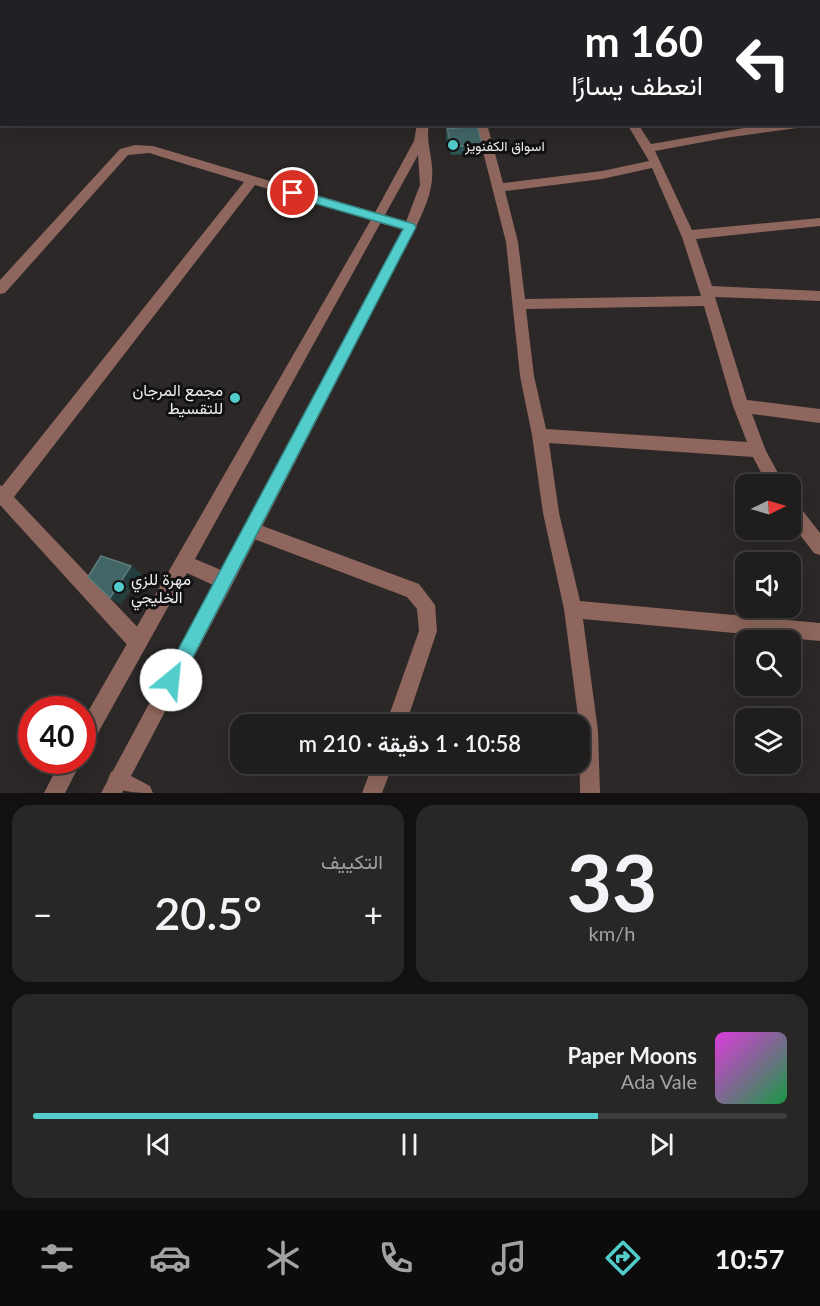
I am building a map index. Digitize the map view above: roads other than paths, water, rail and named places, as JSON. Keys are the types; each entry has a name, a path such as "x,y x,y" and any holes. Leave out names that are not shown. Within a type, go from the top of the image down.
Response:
{"street":[{"path":"482,126 512,242 521,304 526,376 540,435 551,513 573,609 588,731 590,793"},
{"path":"633,126 690,235 741,406 771,474"},
{"path":"647,149 783,126"},
{"path":"96,717 378,218 421,133"},
{"path":"142,793 115,786 252,530 426,193 426,157 421,133"},
{"path":"0,289 124,152 135,149 149,149 410,227"},
{"path":"498,188 602,175 655,164"},
{"path":"138,642 2,495 251,181"},
{"path":"690,235 820,222"},
{"path":"521,304 708,296 820,296"},
{"path":"741,406 820,416"},
{"path":"540,435 759,450"},
{"path":"801,522 820,546"},
{"path":"252,530 413,590 426,605 428,631 399,714"},
{"path":"183,563 225,581"},
{"path":"573,609 820,632"},
{"path":"54,793 64,774"},
{"path":"372,793 379,774"}],"place":[{"name":"اسواق الكفنويز","path":"453,145"},
{"name":"مجمع المرجان للتقسيط","path":"235,398"},
{"name":"مهرة للزي الخليجي","path":"119,587"}]}
